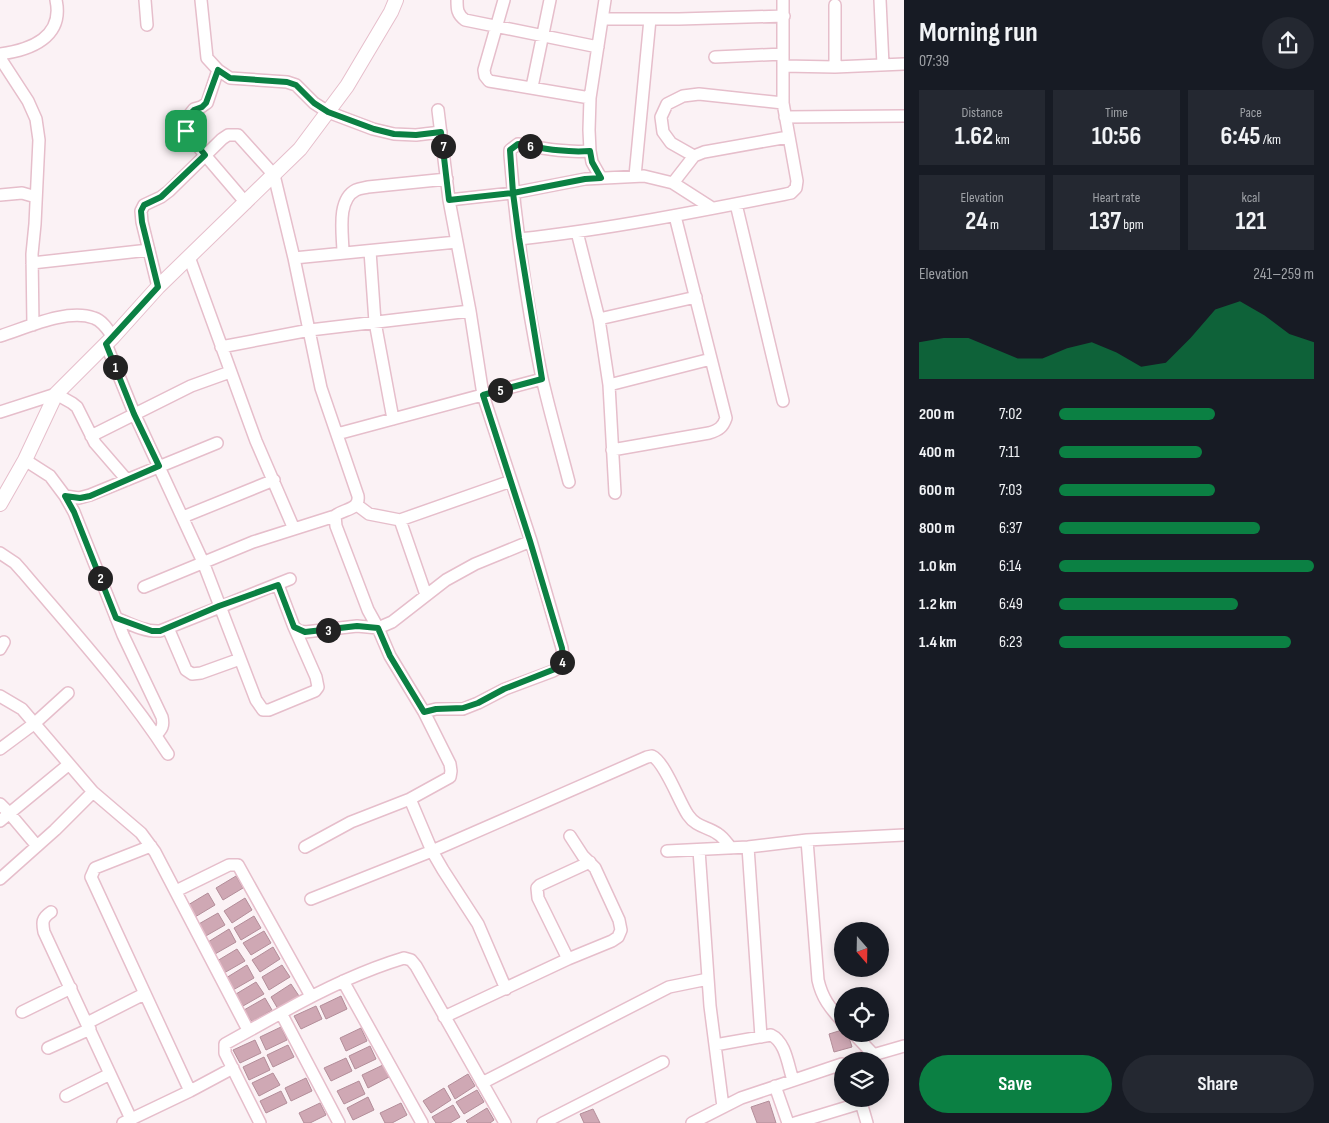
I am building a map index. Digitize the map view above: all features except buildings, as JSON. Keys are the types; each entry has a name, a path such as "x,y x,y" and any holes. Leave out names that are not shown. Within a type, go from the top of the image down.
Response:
{"street":[{"path":"0,54 15,52 43,40 56,26 56,0"},
{"path":"145,0 147,25"},
{"path":"201,0 206,58 218,70 230,78 287,82 296,85 314,103 328,112 374,129 394,134 416,135 441,132"},
{"path":"0,504 56,394 110,340 158,287 300,149 347,86 391,12 396,0"},
{"path":"457,0 457,9 460,16 465,20 598,47"},
{"path":"504,0 484,70 485,76 489,81 590,98"},
{"path":"532,87 550,0"},
{"path":"601,178 592,162 589,130 590,98 604,0"},
{"path":"519,238 578,232 675,216 791,193 796,188 797,181 783,103 783,0"},
{"path":"880,0 883,65"},
{"path":"835,5 835,67"},
{"path":"602,19 784,16"},
{"path":"636,176 650,19"},
{"path":"715,56 784,54"},
{"path":"0,58 28,101 36,119 39,140 32,263 33,325"},
{"path":"783,66 835,67 904,64"},
{"path":"218,70 206,103 194,110 186,131 246,203"},
{"path":"694,156 671,143 663,132 661,117 667,104 683,96 699,94 783,103"},
{"path":"424,712 436,709 463,708 478,703 504,689 560,667 563,657 562,648 530,541 483,395 470,311 449,200 438,110"},
{"path":"785,117 904,116"},
{"path":"144,587 253,542 335,516 357,504 359,500 321,388 310,330 274,175 238,135 228,135 222,139 161,197 144,205 141,211 142,222 158,287"},
{"path":"673,183 694,156 704,152 788,136"},
{"path":"569,482 542,379 519,238 510,150 518,144 574,153 590,151"},
{"path":"449,200 513,193 585,179 644,176 673,183 712,208"},
{"path":"343,253 343,209 346,199 356,190 368,187 447,179"},
{"path":"0,195 22,193 36,197"},
{"path":"736,204 783,401"},
{"path":"612,450 709,433 718,430 724,425 726,418 675,216"},
{"path":"578,232 600,319 609,385 615,493"},
{"path":"294,258 457,242"},
{"path":"32,263 149,250"},
{"path":"370,251 374,322 393,419"},
{"path":"189,257 256,441 294,530"},
{"path":"600,319 696,297"},
{"path":"221,347 310,330 470,311"},
{"path":"0,336 63,316 79,315 102,322 110,340 134,414 203,562 256,700 263,710 269,710 315,691 318,687 318,682 278,585"},
{"path":"609,385 711,359"},
{"path":"91,436 191,386 230,372"},
{"path":"337,434 542,379"},
{"path":"0,412 56,394 77,407 91,436 127,480"},
{"path":"65,496 80,498 90,496 217,443"},
{"path":"24,460 50,476 74,512 116,618 162,717 162,729 156,736"},
{"path":"183,518 274,480"},
{"path":"357,504 369,514 400,520 511,481"},
{"path":"305,847 351,822 410,799 444,782 450,777 451,771 444,752 424,712 390,656 368,610 336,526 335,516"},
{"path":"400,520 426,595"},
{"path":"294,627 305,632 357,626 378,628 392,622 446,580 475,564 530,541"},
{"path":"0,553 23,572 104,669 168,754"},
{"path":"116,618 152,631 160,631 290,579"},
{"path":"168,628 186,670 192,674 201,673 240,659"},
{"path":"0,749 35,723 68,693"},
{"path":"0,696 22,709 93,792 141,833 151,846 248,1030"},
{"path":"311,899 432,851 652,756 661,762 682,806 690,818 699,826 716,832 731,848"},
{"path":"0,821 68,765"},
{"path":"0,879 93,792"},
{"path":"410,799 442,870 478,924 506,989"},
{"path":"0,804 37,846"},
{"path":"667,851 748,847 807,840 904,835"},
{"path":"444,1017 618,937 621,930 619,920 595,868 576,847 570,836"},
{"path":"807,840 818,980 821,994 834,1012"},
{"path":"151,846 95,868 91,877 190,1091"},
{"path":"748,847 761,1037"},
{"path":"699,850 708,979 723,1107"},
{"path":"568,959 538,898 537,888 590,862"},
{"path":"176,891 229,865 238,865 311,996"},
{"path":"51,912 45,916 42,922 44,932 110,1074 127,1121 233,1068"},
{"path":"260,1123 225,1053 225,1044 311,996 343,981 404,958 411,960 416,966 505,1123"},
{"path":"482,1083 669,987 708,979"},
{"path":"343,981 422,1123"},
{"path":"22,1012 71,988"},
{"path":"48,1048 144,994"},
{"path":"281,1013 339,1123"},
{"path":"715,1045 771,1035 778,1038 782,1044 793,1080"},
{"path":"862,1042 871,1052"},
{"path":"884,1052 904,1046"},
{"path":"543,1123 663,1062"},
{"path":"692,1123 741,1098 834,1067"},
{"path":"66,1096 110,1074"},
{"path":"775,1086 788,1123"},
{"path":"795,1123 843,1107"},
{"path":"863,1107 867,1123"}],"route":[{"path":"186,131 190,114 206,103 218,70 230,78 287,82 296,85 314,103 328,112 374,129 394,134 416,135 441,132 449,200 513,193 585,179 601,178 592,162 590,151 574,153 518,144 510,150 513,193 519,238 542,379 483,395 562,648 563,657 560,667 525,680 478,703 463,708 436,709 424,712 390,656 378,628 357,626 305,632 299,631 294,627 278,585 219,606 160,631 143,629 116,618 74,512 65,496 80,498 90,496 159,466 134,414 106,344 158,287 141,211 144,205 161,197 169,190 205,155 186,131"}]}
